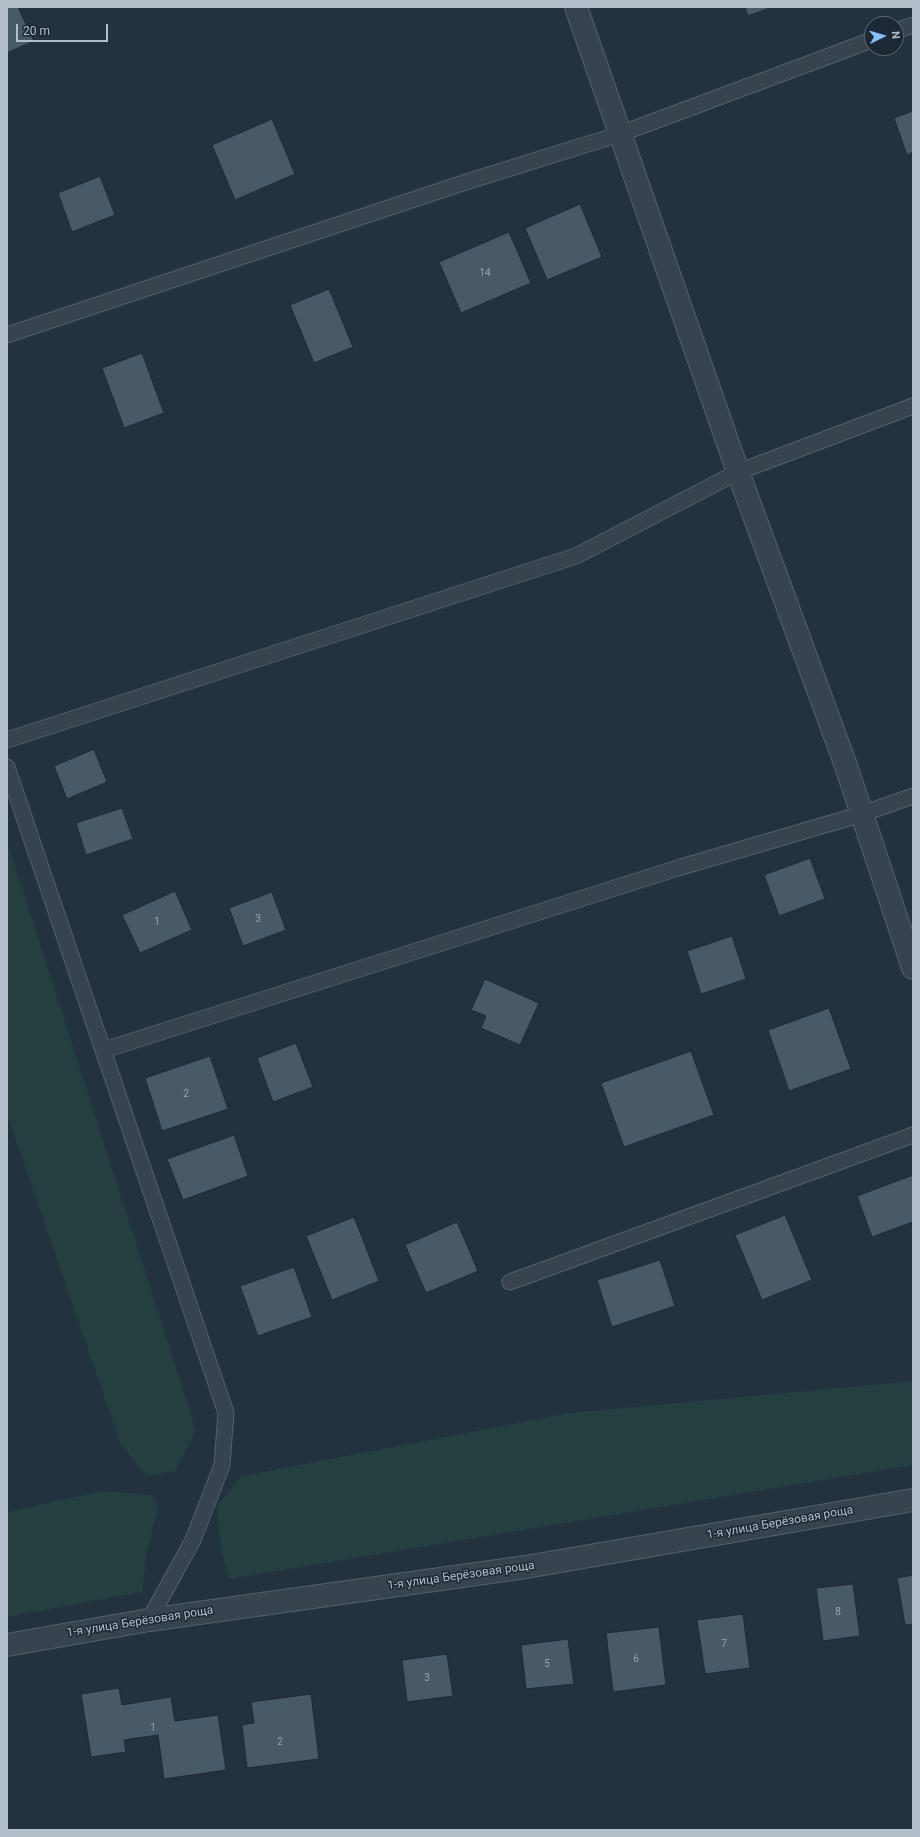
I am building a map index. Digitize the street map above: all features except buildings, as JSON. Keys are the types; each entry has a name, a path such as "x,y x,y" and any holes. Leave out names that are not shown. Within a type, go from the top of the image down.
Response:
{"street":[{"path":"576,7 738,472 845,763 913,968"},
{"name":"1-я улица Берёзовая роща","path":"7,1646 149,1620 526,1567 913,1500"}],"lane":[{"path":"7,335 463,183 620,134 864,43"},
{"path":"7,740 576,556 738,472 913,406"},
{"path":"7,767 226,1413 222,1465 192,1540 149,1620"},
{"path":"104,1050 681,867 862,814 913,796"},
{"path":"510,1282 913,1135"}],"green space":[{"path":"7,841 196,1430 176,1471 147,1476 121,1445 7,1114"},
{"path":"913,1381 913,1465 229,1579 221,1549 217,1505 242,1476 570,1413"},
{"path":"102,1491 154,1495 158,1510 147,1550 142,1592 7,1617 7,1512"}]}
